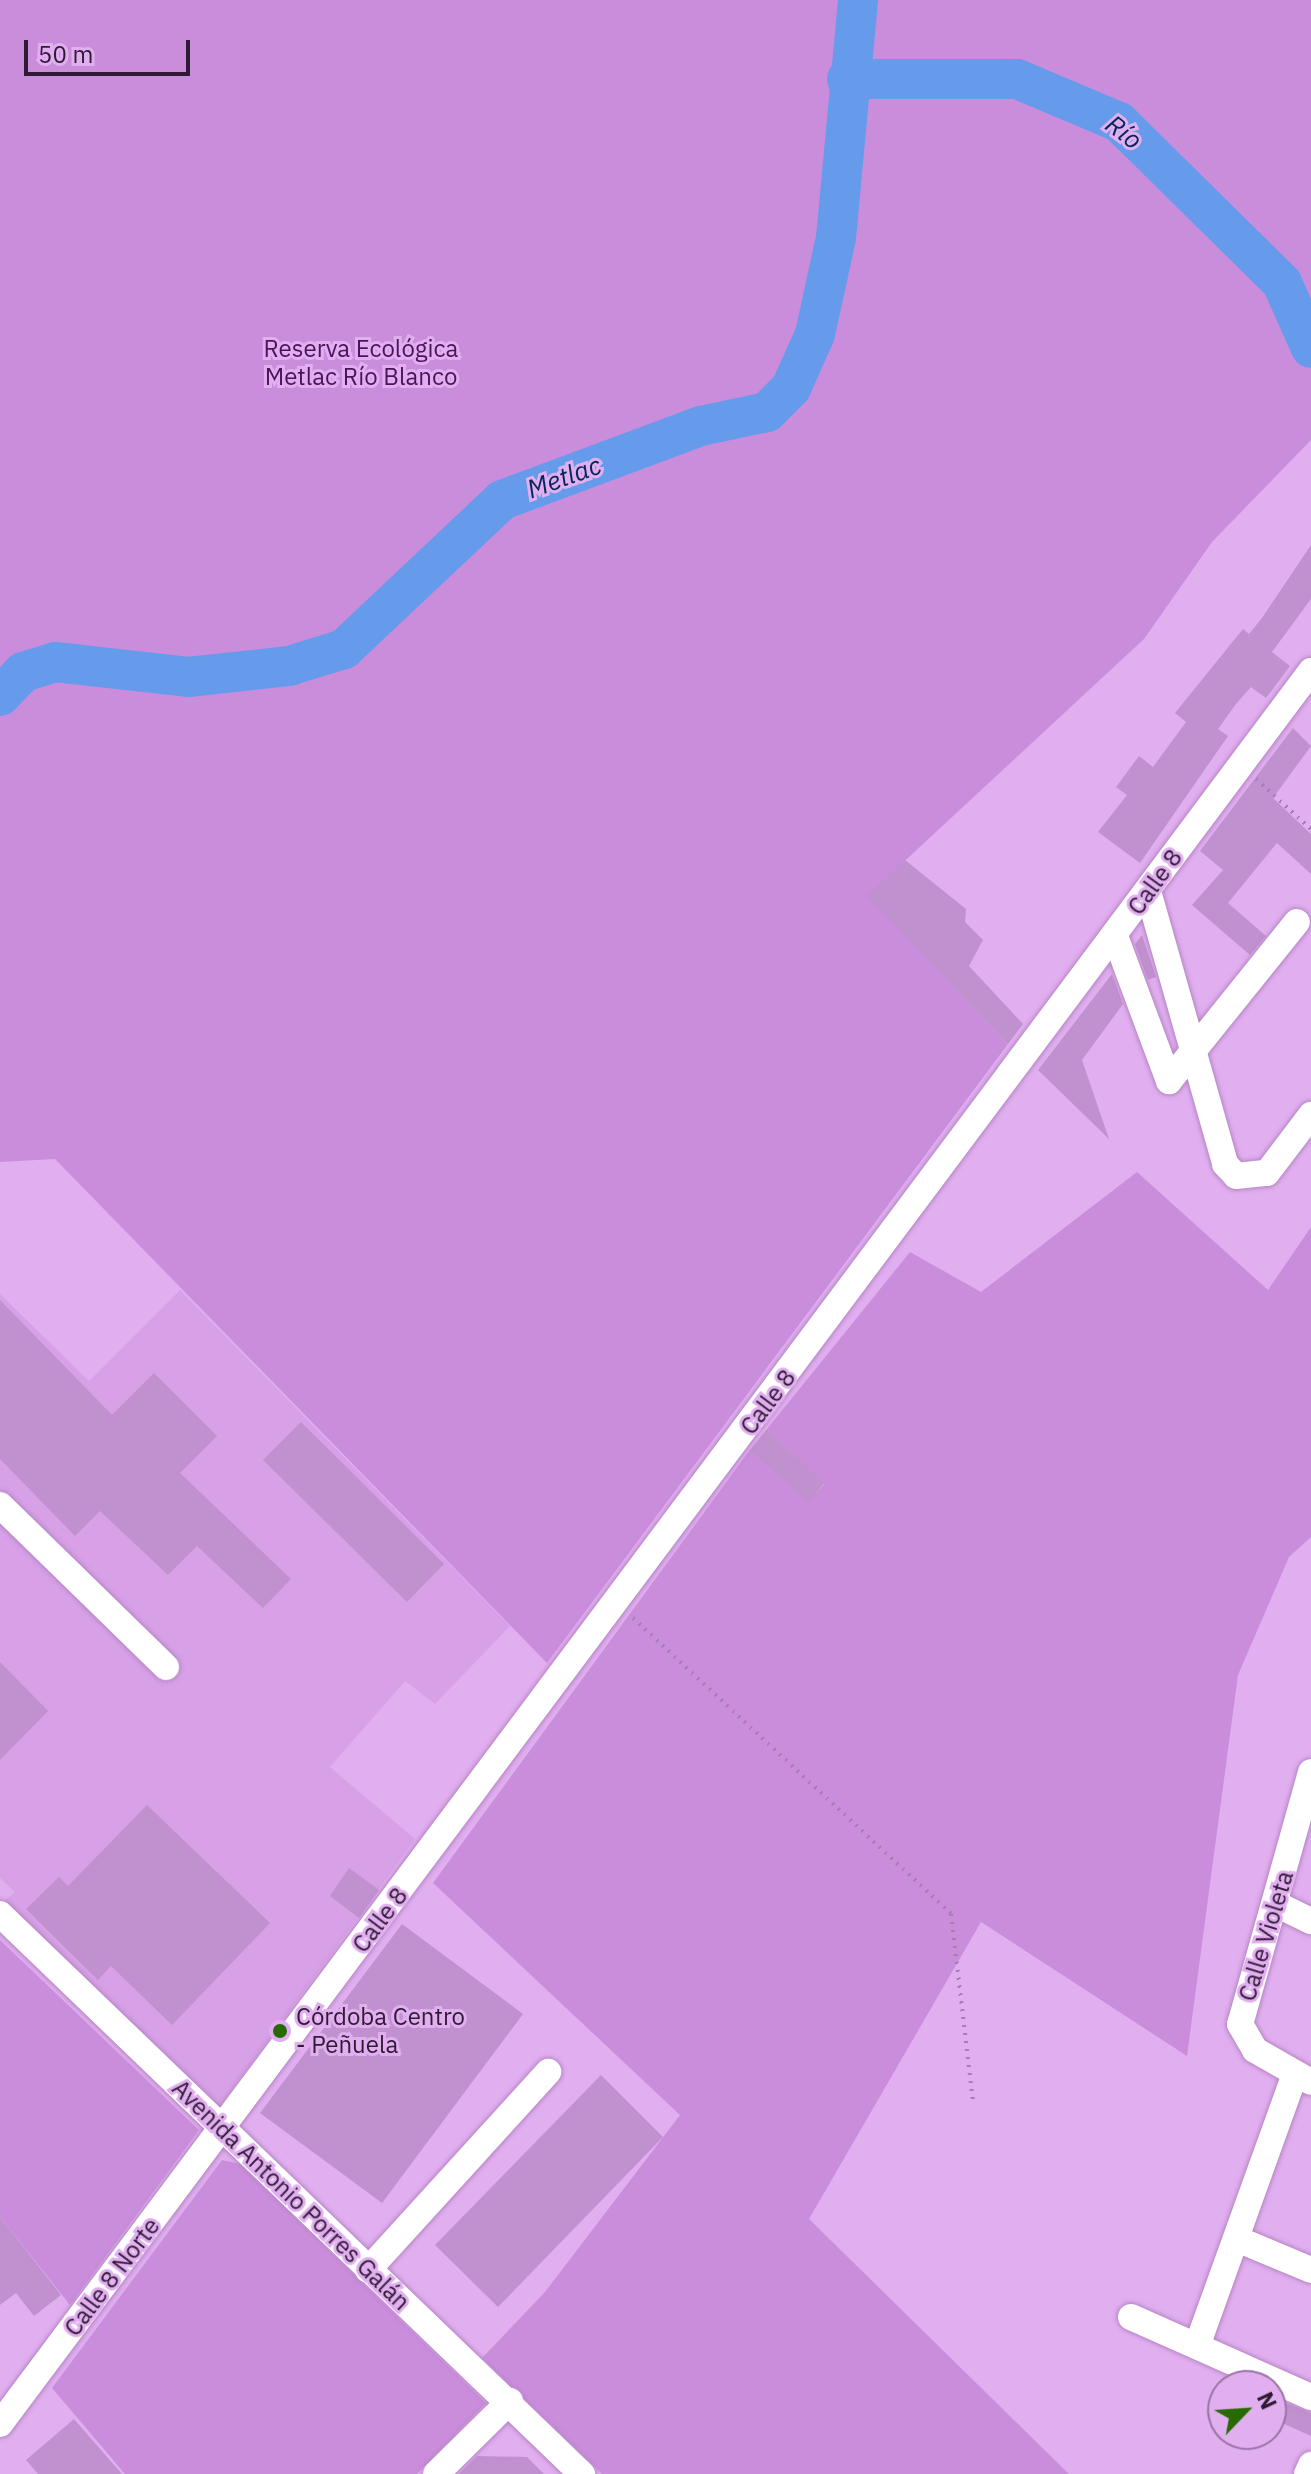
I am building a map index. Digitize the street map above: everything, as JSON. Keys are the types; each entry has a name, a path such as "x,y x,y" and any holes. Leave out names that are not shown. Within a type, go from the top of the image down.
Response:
{"street":[{"name":"Calle 8","path":"222,2130 1311,671"},
{"path":"1148,891 1225,1164 1236,1176 1267,1173 1311,1115"},
{"path":"1115,936 1169,1081 1297,922"},
{"path":"0,1505 166,1667"},
{"name":"Calle Violeta","path":"1303,2078 1255,2050 1240,2024 1278,1905 1311,1772"},
{"path":"1278,1905 1311,1921"},
{"name":"Avenida Antonio Porres Galán","path":"0,1914 368,2270 510,2401 582,2474"},
{"path":"368,2270 548,2072"},
{"path":"1197,2346 1303,2078"},
{"name":"Calle 8 Norte","path":"0,2424 222,2130"},
{"path":"1237,2239 1311,2270"},
{"path":"1131,2317 1311,2397"},
{"path":"436,2474 510,2401"},
{"path":"1307,2474 1311,2465"}],"path":[{"path":"1241,765 1311,829"},
{"path":"617,1603 951,1914 973,2102"}],"shaded area":[{"path":"180,1290 510,1626 435,1704 405,1681 330,1767 415,1839 217,2110 2,1903 15,1892 0,1878 0,1294 89,1381"}],"green space":[{"name":"Reserva Ecológica Metlac Río Blanco","path":"0,0 1311,0 1311,440 1212,542 1144,639 867,896 1008,1044 547,1663 55,1159 0,1162"},
{"path":"1137,1172 1268,1290 1311,1227 1311,1537 1289,1557 1238,1675 1187,2056 981,1922 809,2219 1069,2474 602,2474 482,2358 545,2292 680,2115 433,1883 749,1451 809,1502 824,1484 767,1429 910,1252 981,1292"},
{"path":"0,1940 199,2130 70,2305 0,2217"},
{"path":"222,2160 240,2164 486,2403 417,2474 125,2474 52,2388"}],"building":[{"path":"1311,545 1311,599 1272,652 1290,666 1266,698 1251,687 1236,704 1218,729 1228,736 1140,863 1098,832 1127,795 1116,787 1139,756 1153,767 1186,722 1175,713 1243,629 1249,634 1262,618"},
{"path":"1293,728 1311,746 1273,798 1311,834 1311,874 1277,843 1228,903 1266,936 1250,955 1192,905 1223,870 1200,851"},
{"path":"905,860 966,909 965,922 983,940 969,966 1023,1024 1008,1044 866,896"},
{"path":"1142,935 1156,977 1148,980 1135,944"},
{"path":"1112,974 1123,1004 1082,1060 1109,1139 1038,1070"},
{"path":"0,1300 112,1415 154,1373 217,1436 180,1473 291,1579 263,1608 197,1546 168,1575 100,1511 75,1536 0,1459"},
{"path":"301,1422 444,1564 407,1602 263,1460"},
{"path":"767,1429 824,1483 809,1503 749,1451"},
{"path":"0,1662 48,1711 0,1760"},
{"path":"147,1805 270,1923 172,2025 111,1966 98,1980 26,1909 59,1877 68,1886"},
{"path":"349,1868 379,1890 359,1918 330,1896"},
{"path":"402,1924 523,2014 382,2203 260,2113"},
{"path":"601,2075 663,2137 498,2307 435,2245"},
{"path":"0,2217 61,2295 34,2316 16,2293 0,2305"},
{"path":"1287,2403 1311,2413 1311,2436 1287,2425"},
{"path":"74,2419 122,2474 38,2474 26,2460"},
{"path":"477,2456 527,2457 544,2474 459,2474"}],"waterway":[{"name":"Metlac","path":"0,696 23,672 55,662 188,677 289,666 344,649 502,500 701,426 767,412 791,388 815,334 836,238 858,0"},
{"name":"Río","path":"847,79 1017,79 1119,122 1282,283 1311,348"}],"place":[{"name":"Córdoba Centro - Peñuela","path":"280,2031"}]}
